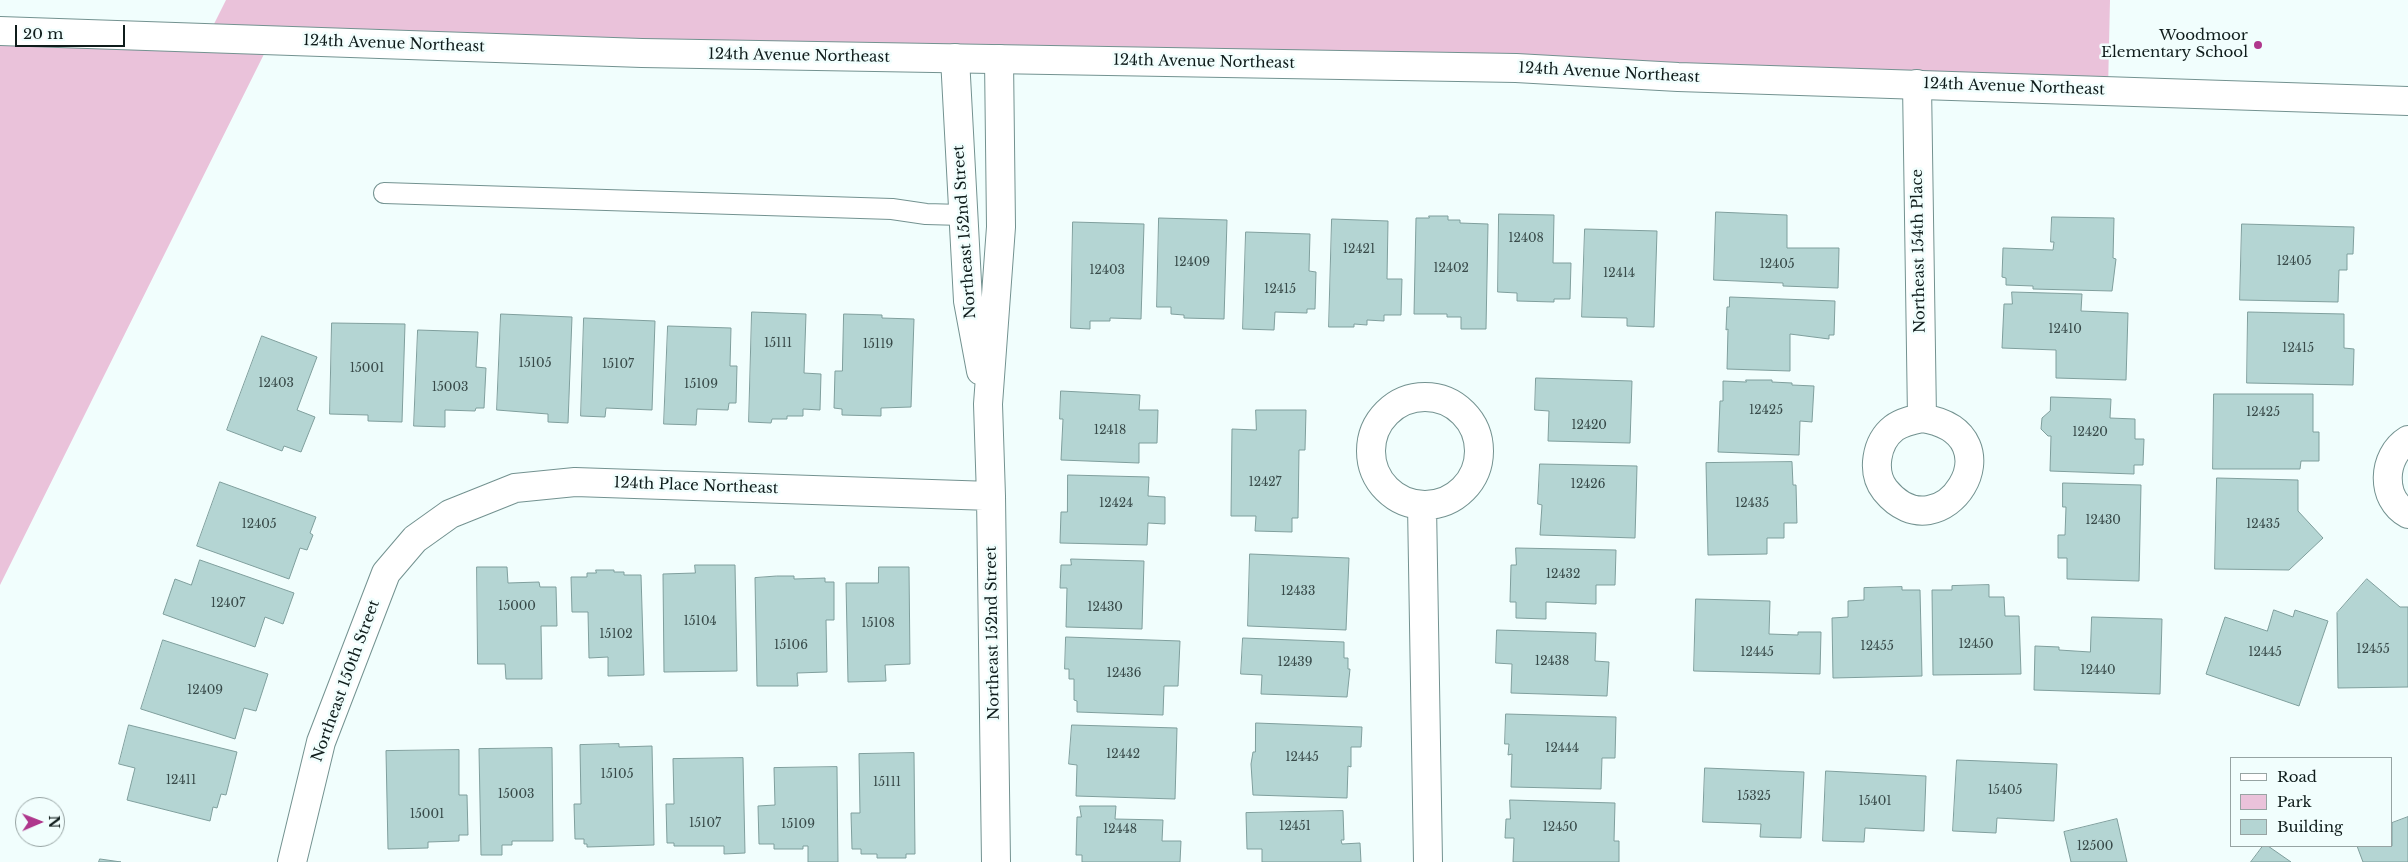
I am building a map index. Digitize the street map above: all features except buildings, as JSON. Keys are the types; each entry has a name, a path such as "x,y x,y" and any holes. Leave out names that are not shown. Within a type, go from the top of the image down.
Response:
{"street":[{"name":"124th Avenue Northeast","path":"0,31 642,53 1516,68 1678,77 2408,101"},
{"name":"Northeast 152nd Street","path":"955,58 968,301 988,404"},
{"name":"Northeast 152nd Street","path":"996,862 988,404 1001,228 999,59"},
{"name":"Northeast 154th Place","path":"1917,84 1922,418"},
{"path":"2408,440 2392,455 2388,470 2388,486 2393,500 2408,514"},
{"name":"124th Place Northeast","path":"414,539 450,514 514,488 575,482 991,496"},
{"path":"1422,505 1428,862"},
{"name":"Northeast 150th Street","path":"292,862 321,742 386,573 414,539"}],"lane":[{"path":"384,193 892,209 926,214 962,215"}],"green space":[{"path":"226,0 2110,0 2108,90 271,40 0,585 0,31 207,38"}],"place":[{"name":"Woodmoor Elementary School","path":"2258,45"}]}
